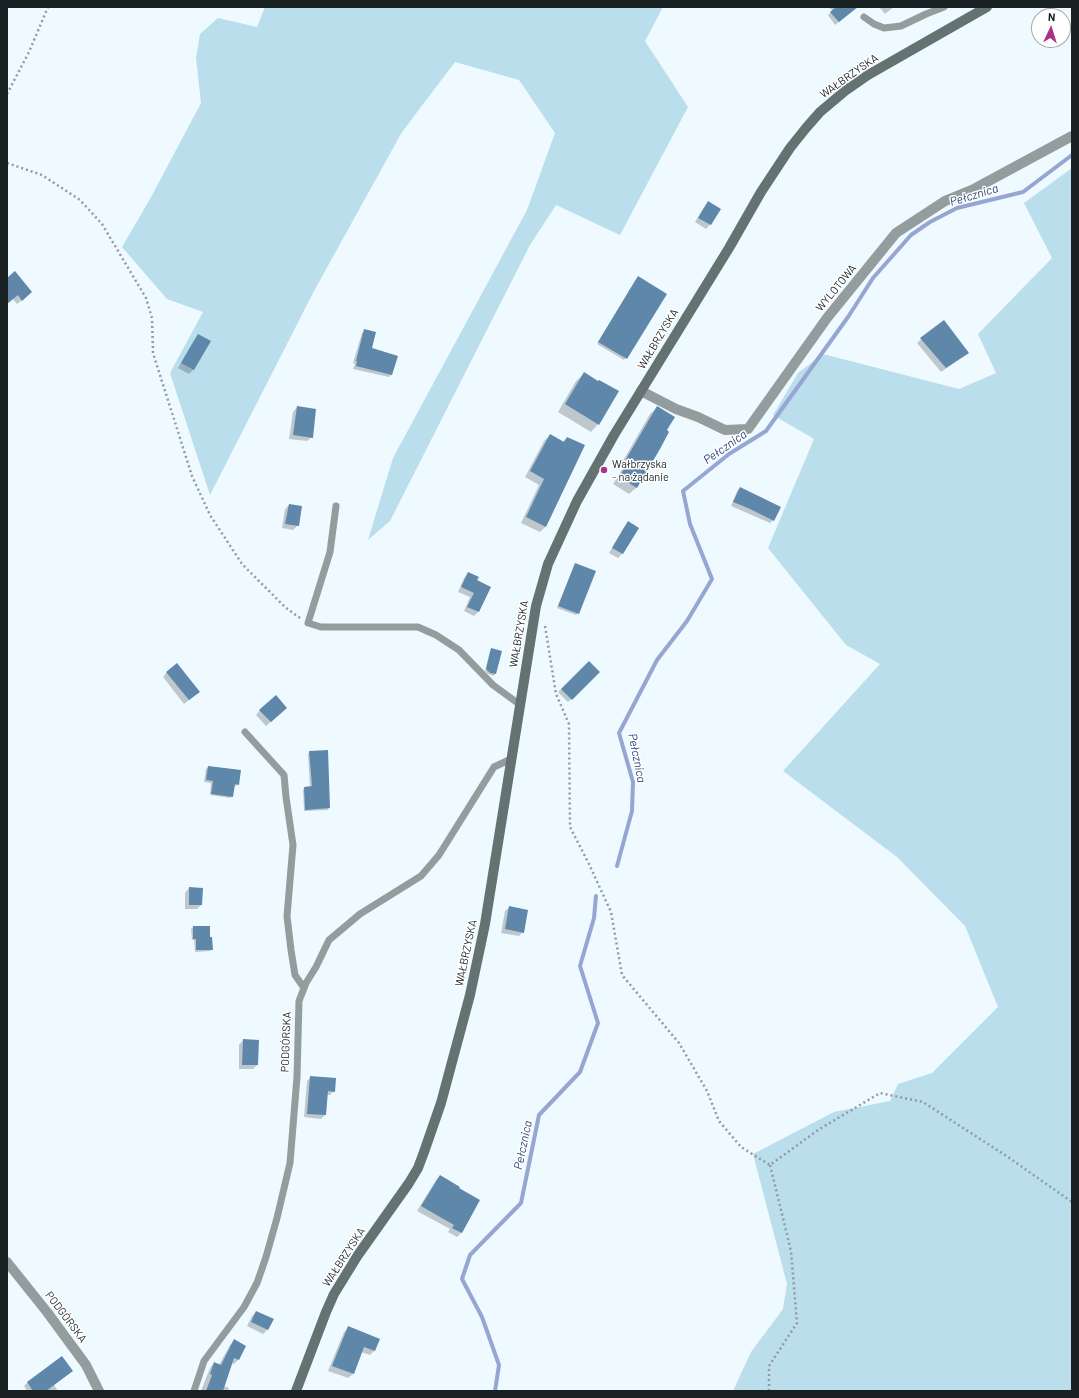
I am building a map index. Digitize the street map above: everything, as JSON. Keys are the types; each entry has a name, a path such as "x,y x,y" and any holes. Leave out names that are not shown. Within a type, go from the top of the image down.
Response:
{"main road":[{"name":"WAŁBRZYSKA","path":"296,1391 334,1294 358,1255 418,1168 438,1110 470,995 485,924 519,704 536,606 548,564 577,501 614,435 761,192 790,148 820,112 845,91 868,75 986,7"}],"street":[{"name":"WYLOTOWA","path":"641,391 676,409 698,417 725,430 748,429 827,318 896,233 945,201 972,190 1072,136"},
{"name":"PODGÓRSKA","path":"7,1262 47,1312 86,1365 99,1391"}],"lane":[{"path":"864,16 874,24 884,28 901,26 944,7"},
{"path":"336,506 330,552 308,624 321,627 418,627 436,634 459,650 493,684 519,704"},
{"path":"245,732 284,775 293,844 287,916 296,975 304,988"},
{"name":"PODGÓRSKA","path":"194,1391 204,1362 244,1307 257,1283 277,1218 290,1163 297,1077 299,1001 304,988 329,940 360,914 421,876 439,855 494,767 511,759"}],"path":[{"path":"7,94 29,52 48,7"},
{"path":"7,163 42,175 80,200 102,224 146,298 152,318 153,353 192,476 210,515 242,564 286,608 308,624"},
{"path":"545,624 556,694 569,724 570,827 611,912 622,975 679,1043 707,1091 719,1121 741,1147 770,1165 792,1251 797,1323 769,1366 769,1391"},
{"path":"770,1165 818,1130 880,1093 923,1102 1008,1157 1072,1202"}],"shaded area":[{"path":"265,7 663,7 645,41 688,107 620,235 556,205 530,245 390,521 368,540 393,458 527,210 555,133 519,80 455,62 402,132 314,291 210,495 170,373 203,312 167,299 122,247 150,199 201,103 196,58 200,34 218,18 257,27"},
{"path":"1072,168 1072,1391 733,1391 751,1352 783,1309 787,1284 753,1154 834,1112 890,1101 898,1084 932,1073 998,1007 965,926 897,857 783,771 880,664 846,645 768,548 814,439 773,415 798,373 823,354 959,389 996,373 978,334 1052,258 1024,203"}],"building":[{"path":"836,7 858,7 839,22 830,12"},
{"path":"708,201 721,209 711,225 698,218"},
{"path":"15,271 32,292 22,301 18,295 7,304 7,278"},
{"path":"638,276 667,294 627,359 598,342"},
{"path":"944,320 969,353 946,368 920,338"},
{"path":"364,329 376,332 372,348 398,356 392,375 356,366"},
{"path":"198,334 211,341 194,370 181,363"},
{"path":"584,372 598,381 599,380 619,391 599,425 565,404"},
{"path":"297,406 316,409 313,438 293,435"},
{"path":"657,406 675,417 667,430 669,432 660,449 637,488 619,477 629,461 626,459"},
{"path":"550,434 564,442 567,437 585,445 546,527 526,517 544,479 530,471"},
{"path":"740,487 781,507 774,521 733,502"},
{"path":"289,504 302,506 299,526 285,524"},
{"path":"628,521 639,528 623,554 612,548"},
{"path":"575,563 596,571 579,614 558,606"},
{"path":"468,572 479,577 477,580 491,587 479,612 467,607 474,593 461,587"},
{"path":"491,648 502,651 496,674 490,673 486,669"},
{"path":"589,661 600,672 572,700 561,689"},
{"path":"177,663 200,692 189,700 166,672"},
{"path":"276,695 287,708 271,722 259,710"},
{"path":"328,750 330,808 305,810 304,787 312,786 309,751"},
{"path":"208,766 241,770 239,785 235,784 233,797 211,794 213,781 206,780"},
{"path":"189,887 203,888 202,905 189,905"},
{"path":"509,906 528,910 524,933 505,929"},
{"path":"193,926 210,926 210,937 212,937 213,950 196,950 196,939 193,939"},
{"path":"243,1039 259,1040 258,1065 242,1065"},
{"path":"310,1076 336,1078 335,1092 328,1091 326,1115 307,1114"},
{"path":"440,1175 480,1200 462,1233 452,1228 454,1225 421,1206"},
{"path":"256,1311 274,1319 268,1330 251,1322"},
{"path":"348,1326 380,1339 375,1351 364,1347 354,1374 332,1366"},
{"path":"234,1339 246,1346 239,1360 234,1358 223,1391 206,1391 212,1375 210,1374 214,1362 221,1365"},
{"path":"62,1356 73,1371 46,1391 33,1391 27,1382"}],"waterway":[{"name":"Pełcznica","path":"617,866 632,811 633,782 619,733 657,660 687,621 712,579 690,524 683,491 729,454 766,431 848,317 873,278 911,235 930,222 957,208 1023,192 1072,155"},
{"name":"Pełcznica","path":"495,1391 499,1365 482,1317 462,1279 470,1255 521,1203 539,1115 580,1072 598,1023 580,966 594,918 596,896"}],"place":[{"name":"Wałbrzyska - na żądanie","path":"604,470"}]}
